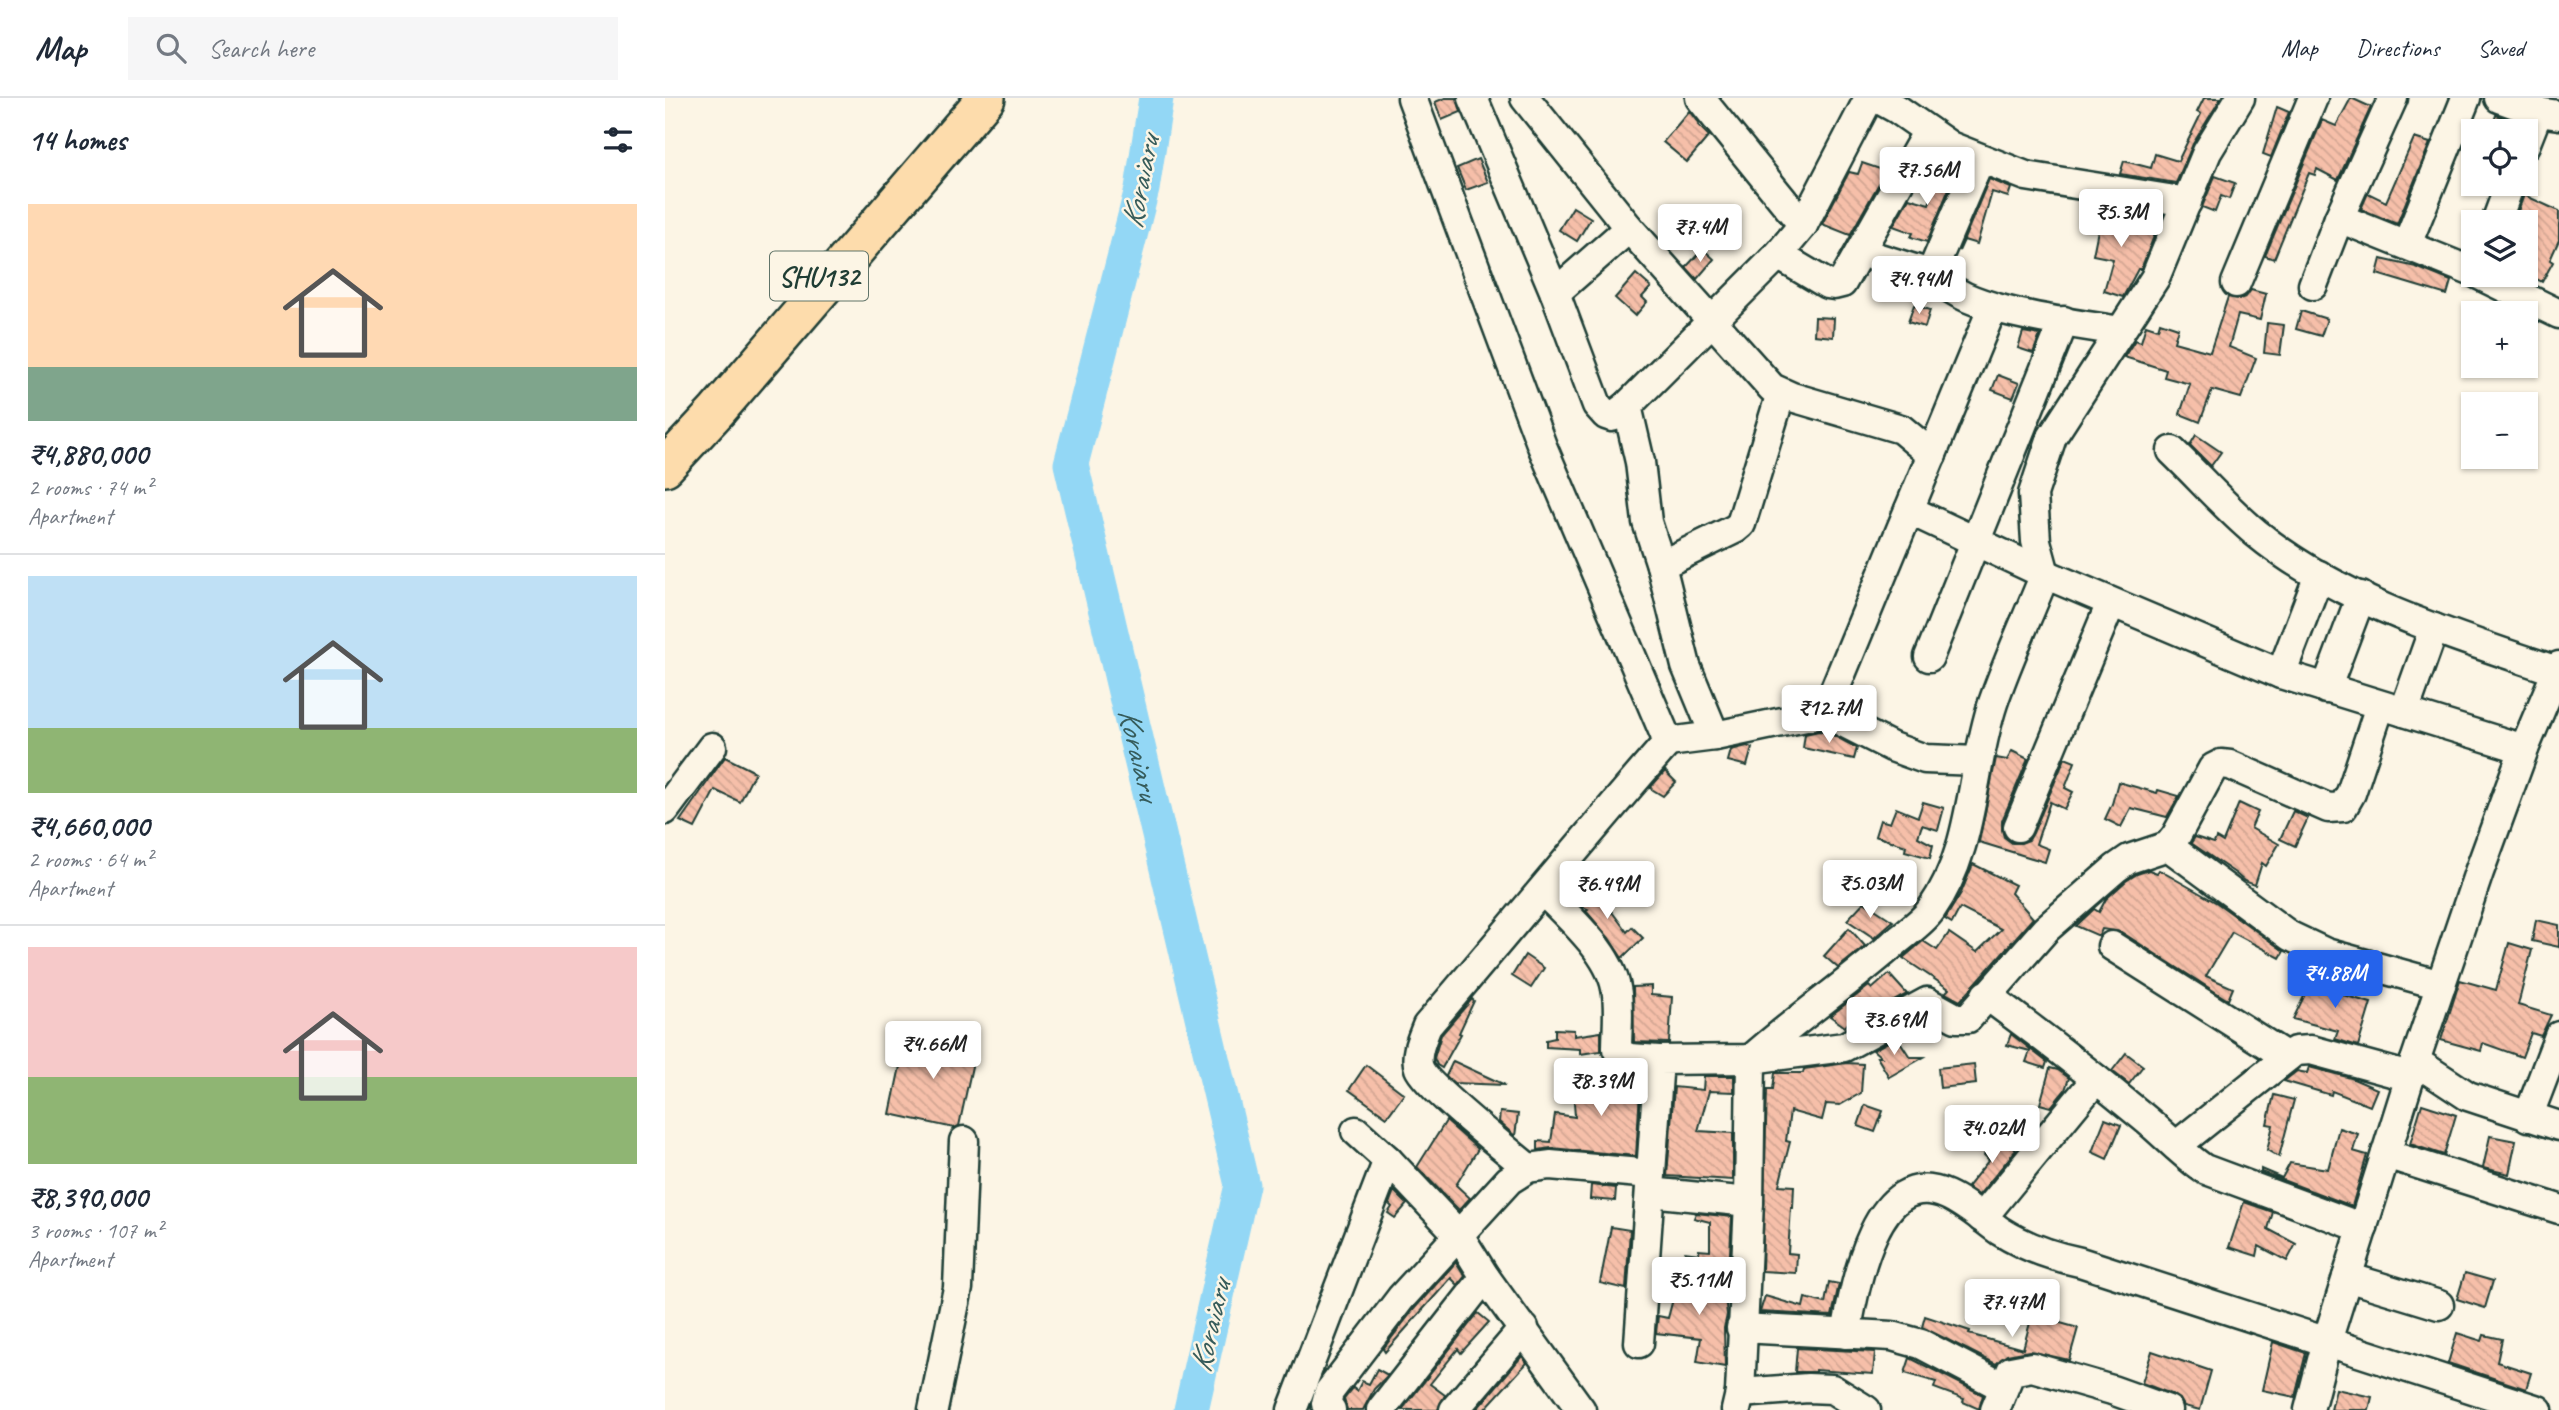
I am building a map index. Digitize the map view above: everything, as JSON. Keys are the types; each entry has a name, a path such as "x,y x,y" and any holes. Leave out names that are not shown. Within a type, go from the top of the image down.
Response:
{"main road":[{"name":"SHU132","path":"665,448 811,286 966,98"},
{"path":"665,467 726,401 986,98"}],"street":[{"path":"1412,98 1542,446 1668,742"},
{"path":"1473,98 1555,293 1597,405 1606,415 1612,417 1627,406 1712,322 1778,255 1803,225 1869,98"},
{"path":"1525,98 1629,228 1772,388 1901,429 1932,455"},
{"path":"1700,98 1803,225"},
{"path":"1877,98 1897,108 1950,146 2027,176 2187,202"},
{"path":"1866,1410 1832,1389 1808,1388 1738,1402 1749,1202 1751,1059 1786,1027 1865,969 1930,912 1952,875 1967,834 1977,761 1993,703 2045,574 2036,541 2033,494 2052,437 2155,278 2207,152 2240,98"},
{"path":"2236,283 2313,98"},
{"path":"2313,285 2339,218 2393,98"},
{"path":"2407,244 2466,98"},
{"path":"2499,98 2549,113 2538,128"},
{"path":"1778,255 1827,284 1834,285 1844,281 1928,131"},
{"path":"1937,276 1936,262 1980,159"},
{"path":"2339,218 2461,267"},
{"path":"1555,293 1629,228"},
{"path":"1860,252 1937,276 1947,286 1993,309 2120,331"},
{"path":"2504,287 2559,314"},
{"path":"1825,713 1993,309"},
{"path":"1929,657 2064,321"},
{"path":"1661,565 1741,524 1781,393"},
{"path":"1627,406 1640,462 1647,522 1661,565 1686,666 1714,736"},
{"path":"2172,451 2257,533 2319,575 2434,628 2558,668 2524,749 2441,985 2327,1341 2309,1410"},
{"path":"1909,510 2045,574 2281,674 2524,749"},
{"path":"2281,674 2319,575"},
{"path":"2326,689 2361,596"},
{"path":"2018,827 2111,603"},
{"path":"1543,891 1594,947 1611,974 1617,999 1617,1049 1619,1054 1630,1058 1751,1059 1844,1047 1927,1002 1957,1017 1968,1018 2046,929 2116,868 2129,859 2168,846 2213,768 2221,764 2231,765 2328,808 2343,807 2434,628"},
{"path":"1528,1168 1419,1071 1417,1059 1427,1026 1668,742 1714,736 1825,713 1892,747 1925,759 1977,761"},
{"path":"665,810 712,747"},
{"path":"2168,846 2290,936 2326,953 2441,985"},
{"path":"2112,946 2287,1058"},
{"path":"1986,995 2045,1037 2204,1169 2363,1228"},
{"path":"2528,1117 2559,1036"},
{"path":"2176,1146 2295,1051 2311,1050 2413,1069 2468,1096 2559,1126"},
{"path":"1639,1343 1659,1060"},
{"path":"1982,1218 2096,1079"},
{"path":"1356,1131 1388,1160 1459,1235 1485,1277 1581,1410"},
{"path":"933,1410 958,1288 964,1141"},
{"path":"2386,1154 2559,1209"},
{"path":"1292,1410 1388,1160"},
{"path":"1331,1410 1326,1404 1329,1392 1401,1298 1509,1180 1528,1168 1551,1165 1614,1169 1650,1183 1749,1202"},
{"path":"1846,1334 1857,1274 1882,1219 1899,1199 1918,1191 1934,1190 1961,1202 2002,1232 2049,1255 2080,1262 2538,1410"},
{"path":"1381,1410 1485,1277"},
{"path":"2347,1277 2439,1305"},
{"path":"1454,1410 1524,1328"},
{"path":"1741,1328 1892,1336 1921,1345 1999,1398 2011,1371 2032,1367 2108,1400 2168,1410"}],"building":[{"path":"1445,98 1457,98 1461,112 1442,120 1435,102"},
{"path":"2204,98 2221,98 2193,144 2176,183 2120,174 2124,161 2151,168 2155,154 2178,161 2201,114 2197,112"},
{"path":"2351,98 2371,107 2338,180 2317,169 2315,175 2309,173 2274,259 2265,256 2322,120 2336,126"},
{"path":"2277,107 2289,112 2271,157 2263,154"},
{"path":"1689,111 1709,136 1687,162 1663,142"},
{"path":"2414,138 2430,143 2397,224 2361,209 2368,193 2386,202"},
{"path":"1478,159 1488,182 1466,190 1457,168"},
{"path":"1944,161 1958,167 1927,242 1911,237 1913,233 1893,226 1909,198 1929,204"},
{"path":"1862,163 1886,171 1850,235 1822,224 1849,172 1858,174"},
{"path":"2215,176 2235,183 2229,199 2221,196 2215,212 2202,207"},
{"path":"1989,179 2011,188 2008,197 1992,192 1977,244 1964,240 1959,251"},
{"path":"2524,196 2526,196 2559,211 2559,240 2550,260 2553,262 2542,282 2538,280 2538,210 2518,210"},
{"path":"2103,205 2125,209 2122,224 2156,231 2141,269 2138,269 2123,297 2104,291 2113,259 2093,255"},
{"path":"1573,207 1591,218 1577,241 1559,230"},
{"path":"1676,225 1689,235 1679,247 1666,237"},
{"path":"1703,249 1714,259 1697,279 1686,267"},
{"path":"2381,259 2416,267 2451,281 2447,295 2377,274"},
{"path":"1636,274 1651,287 1642,297 1647,302 1635,316 1615,298"},
{"path":"2251,290 2266,294 2260,320 2238,315 2229,347 2256,358 2241,398 2212,390 2200,422 2180,414 2190,384 2164,377 2166,370 2124,357 2135,340 2141,342 2146,325 2158,329 2160,322 2178,328 2174,342 2210,352 2228,297 2246,297"},
{"path":"1914,305 1930,310 1925,327 1908,322"},
{"path":"2301,311 2327,319 2321,336 2296,329"},
{"path":"1815,317 1834,318 1833,337 1814,335"},
{"path":"2267,323 2284,325 2280,355 2264,353"},
{"path":"2023,332 2040,335 2033,353 2018,348"},
{"path":"1998,375 2019,383 2013,398 1992,390"},
{"path":"2196,435 2221,452 2211,466 2190,445"},
{"path":"1819,731 1829,733 1857,748 1854,759 1803,748 1805,734"},
{"path":"1747,746 1752,748 1747,766 1728,761 1731,750"},
{"path":"2012,751 2028,759 2002,821 2004,837 2012,843 2029,840 2065,758 2075,762 2065,788 2073,792 2064,809 2050,802 2036,844 2049,849 2045,862 1979,842 1996,758 2007,760"},
{"path":"725,757 755,772 740,802 715,790 695,828 680,821"},
{"path":"1665,771 1676,782 1663,796 1650,788"},
{"path":"2118,782 2179,796 2167,817 2131,808 2121,827 2105,819"},
{"path":"1923,802 1944,808 1938,830 1922,825 1918,837 1933,845 1930,858 1905,851 1906,846 1875,836 1880,820 1890,823 1896,808 1918,817"},
{"path":"2239,803 2258,812 2251,828 2279,844 2266,866 2262,863 2255,885 2244,881 2191,843 2195,837 2214,843 2216,838 2223,842"},
{"path":"2293,811 2308,818 2295,846 2280,839"},
{"path":"1973,864 2015,885 2011,893 2033,918 1960,1001 1945,993 1949,989 1903,958 1923,941 1937,950 1949,933 1977,952 2001,929 1960,908 1952,923 1945,919 1961,893"},
{"path":"2149,870 2157,873 2159,870 2217,903 2284,951 2280,958 2232,932 2206,976 2233,988 2228,1000 2121,932 2102,929 2099,936 2076,926 2094,909 2099,912 2106,899 2126,881"},
{"path":"1568,885 1598,897 1627,932 1632,927 1643,938 1622,958 1586,911 1588,909 1564,889"},
{"path":"1864,902 1893,921 1874,938 1847,920"},
{"path":"2536,920 2559,925 2559,947 2532,941"},
{"path":"1849,928 1865,946 1838,968 1824,956"},
{"path":"2509,943 2532,950 2518,1005 2551,1015 2541,1036 2531,1033 2522,1057 2483,1043 2481,1051 2441,1040 2460,980 2496,990"},
{"path":"1525,955 1544,968 1531,988 1512,976"},
{"path":"2332,972 2348,976 2343,995 2371,1003 2358,1046 2335,1039 2338,1031 2293,1019 2310,984 2326,992"},
{"path":"1889,974 1907,994 1857,1021 1854,1016 1845,1027 1830,1016 1869,986 1872,989"},
{"path":"1651,986 1651,995 1672,997 1669,1043 1634,1042 1633,987"},
{"path":"1472,999 1474,1001 1459,1033 1461,1034 1442,1068 1434,1058 1441,1035"},
{"path":"1555,1029 1574,1030 1574,1036 1601,1032 1601,1051 1580,1054 1580,1049 1546,1047 1546,1040 1555,1038"},
{"path":"907,1033 976,1048 959,1126 954,1128 890,1114"},
{"path":"2011,1034 2047,1062 2045,1068 2026,1062 2030,1051 2007,1045"},
{"path":"1897,1037 1910,1057 1924,1057 1889,1077 1877,1057 1881,1057 1873,1050"},
{"path":"2126,1053 2143,1066 2129,1084 2112,1071"},
{"path":"1453,1061 1505,1085 1454,1083 1446,1076"},
{"path":"1605,1061 1614,1069 1628,1075 1641,1075 1636,1156 1551,1148 1538,1150 1538,1141 1551,1142 1555,1114 1575,1117 1573,1088 1604,1087"},
{"path":"1847,1063 1863,1064 1861,1093 1840,1105 1826,1104 1822,1120 1790,1111 1786,1141 1790,1142 1779,1185 1794,1186 1788,1253 1797,1254 1796,1273 1762,1271 1767,1089 1773,1089 1775,1073 1803,1073 1804,1069"},
{"path":"1974,1064 1976,1084 1940,1088 1938,1068"},
{"path":"1366,1065 1404,1094 1387,1117 1349,1090"},
{"path":"2309,1067 2351,1078 2377,1089 2370,1106 2332,1091 2331,1095 2284,1081 2297,1071 2307,1073"},
{"path":"2050,1068 2069,1078 2065,1090 2051,1107 2040,1104"},
{"path":"1704,1076 1734,1076 1734,1092 1709,1091 1698,1131 1733,1133 1733,1180 1667,1176 1674,1087 1703,1090"},
{"path":"2274,1095 2294,1100 2279,1157 2267,1150 2273,1125 2267,1124"},
{"path":"2422,1104 2456,1115 2444,1155 2410,1144"},
{"path":"1865,1105 1883,1111 1875,1132 1858,1126"},
{"path":"1500,1112 1518,1114 1515,1136 1499,1122"},
{"path":"2105,1119 2121,1125 2107,1159 2092,1152"},
{"path":"1446,1121 1478,1149 1456,1185 1470,1198 1459,1210 1417,1167"},
{"path":"2339,1128 2358,1134 2353,1151 2367,1155 2352,1206 2261,1172 2261,1169 2282,1178 2290,1163 2328,1169"},
{"path":"1999,1136 2016,1150 1979,1195 1967,1187 1989,1160 1984,1155"},
{"path":"2490,1136 2516,1141 2509,1174 2483,1168"},
{"path":"1591,1185 1616,1188 1615,1201 1590,1199"},
{"path":"1394,1191 1407,1204 1395,1218 1388,1213 1392,1207 1389,1204"},
{"path":"2244,1202 2273,1212 2268,1229 2296,1244 2287,1261 2259,1246 2257,1256 2229,1247"},
{"path":"1696,1213 1732,1217 1729,1270 1681,1268 1685,1252 1699,1254 1699,1250 1710,1251 1710,1222 1694,1218"},
{"path":"1611,1227 1630,1230 1626,1289 1600,1283"},
{"path":"1456,1262 1465,1276 1458,1285 1451,1278 1385,1352 1383,1349 1414,1309"},
{"path":"1680,1272 1724,1285 1727,1315 1724,1328 1725,1367 1697,1362 1701,1338 1656,1333 1658,1316 1668,1318"},
{"path":"2465,1273 2493,1281 2485,1308 2457,1299"},
{"path":"1829,1282 1839,1284 1832,1316 1760,1312 1765,1296 1803,1307 1805,1298 1825,1303"},
{"path":"1478,1313 1489,1322 1461,1353 1458,1349 1430,1384 1445,1395 1438,1410 1402,1410"},
{"path":"2032,1315 2078,1328 2069,1360 2029,1351 2007,1355 1996,1364 1922,1327 1925,1316 1970,1331 1969,1334 2023,1349"},
{"path":"2457,1333 2482,1341 2484,1335 2502,1339 2497,1362 2531,1373 2526,1389 2448,1363"},
{"path":"2273,1342 2306,1353 2295,1397 2262,1390"},
{"path":"1797,1348 1875,1352 1873,1374 1815,1370 1795,1372"},
{"path":"2152,1351 2211,1371 2200,1410 2184,1406 2174,1395 2142,1383"},
{"path":"1522,1356 1527,1363 1484,1410 1476,1410"},
{"path":"1910,1358 1983,1395 1979,1409 1963,1402 1964,1399 1934,1388 1936,1382 1905,1373"},
{"path":"1377,1369 1388,1375 1374,1389 1363,1410 1347,1410 1344,1399 1353,1388 1357,1391 1362,1381 1369,1384"},
{"path":"2336,1389 2372,1397 2369,1410 2331,1410"}],"waterway":[{"name":"Koraiaru","path":"1156,98 1142,189 1071,464 1242,1185 1191,1410"}]}
